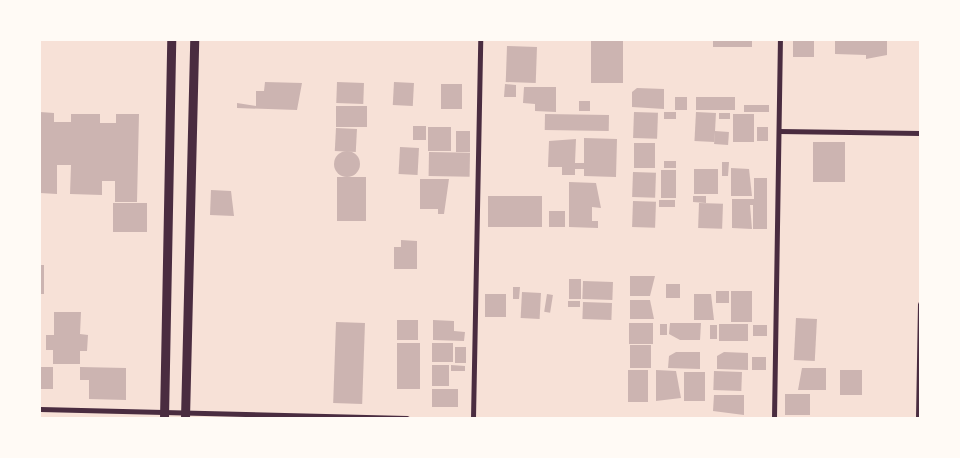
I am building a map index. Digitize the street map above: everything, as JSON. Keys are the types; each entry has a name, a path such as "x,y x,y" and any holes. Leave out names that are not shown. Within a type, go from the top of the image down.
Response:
{"street":[{"path":"164,415 172,40"},
{"path":"185,415 194,40"},
{"path":"473,418 480,40"},
{"path":"774,418 780,40"},
{"path":"779,131 920,133"},
{"path":"918,418 920,304"},
{"path":"40,409 164,415 408,418"}],"building":[{"path":"591,40 623,40 623,83 591,83"},
{"path":"713,40 752,40 752,47 713,47"},
{"path":"793,40 814,40 814,57 793,57"},
{"path":"835,40 887,40 887,55 866,59 866,55 835,54"},
{"path":"507,46 537,47 536,83 506,82"},
{"path":"265,82 302,83 297,110 237,108 237,103 256,106 256,91 264,91"},
{"path":"337,82 364,83 363,104 336,103"},
{"path":"394,82 414,83 413,106 393,105"},
{"path":"441,84 462,84 462,109 441,109"},
{"path":"505,84 516,85 516,97 504,97"},
{"path":"524,87 556,87 556,112 535,111 535,104 523,103"},
{"path":"637,88 664,89 664,109 632,107 632,92"},
{"path":"675,97 687,97 687,110 675,110"},
{"path":"696,97 735,97 735,110 696,110"},
{"path":"579,101 590,101 590,111 579,111"},
{"path":"744,105 769,105 769,112 744,112"},
{"path":"336,106 367,106 367,127 336,127"},
{"path":"40,112 54,113 54,122 71,122 71,114 100,114 100,123 116,123 116,114 139,114 137,202 115,202 115,181 102,181 102,195 70,194 71,165 57,165 57,194 40,193"},
{"path":"634,112 658,113 657,139 633,138"},
{"path":"664,112 676,112 676,119 664,119"},
{"path":"696,112 716,113 714,142 694,141"},
{"path":"719,113 730,113 730,119 719,119"},
{"path":"545,114 609,115 609,131 545,130"},
{"path":"733,114 754,114 754,142 733,142"},
{"path":"413,126 426,126 426,140 413,140"},
{"path":"428,127 451,127 451,151 428,151"},
{"path":"757,127 768,127 768,141 757,141"},
{"path":"336,128 357,129 356,152 335,151"},
{"path":"456,131 470,131 470,152 456,152"},
{"path":"715,131 729,132 728,145 714,144"},
{"path":"584,138 617,139 616,177 584,176 584,169 575,169 575,175 562,175 562,167 548,167 549,141 576,139 575,163 584,163"},
{"path":"813,142 845,142 845,182 813,182"},
{"path":"634,143 655,143 655,168 634,168"},
{"path":"400,147 419,148 418,175 399,174"},
{"path":"347,151 356,155 360,164 356,173 347,177 338,173 334,164 338,155"},
{"path":"429,152 470,153 470,177 429,176"},
{"path":"664,161 676,161 676,168 664,168"},
{"path":"722,162 729,162 728,176 722,176"},
{"path":"731,168 749,169 752,196 731,196"},
{"path":"694,169 718,169 718,194 694,194"},
{"path":"661,170 676,170 676,198 661,198"},
{"path":"633,172 656,173 655,198 632,197"},
{"path":"337,177 366,177 366,221 337,221"},
{"path":"754,178 767,178 767,229 753,229 753,205 750,205 752,229 732,228 732,199 754,199"},
{"path":"420,179 449,179 444,214 438,214 438,209 420,209"},
{"path":"569,182 596,183 601,208 592,207 592,221 598,221 598,228 569,227"},
{"path":"211,190 231,191 234,216 210,215"},
{"path":"488,196 542,196 542,227 488,227"},
{"path":"693,196 706,196 706,203 693,202"},
{"path":"659,200 675,200 675,207 659,207"},
{"path":"633,201 656,202 655,228 632,227"},
{"path":"113,203 147,203 147,232 113,232"},
{"path":"699,203 723,204 722,229 698,228"},
{"path":"549,211 565,211 565,227 549,227"},
{"path":"401,240 417,241 417,269 394,269 394,247 401,247"},
{"path":"40,265 44,265 44,294 40,294"},
{"path":"630,276 655,276 650,296 630,296"},
{"path":"569,279 581,279 581,299 569,299"},
{"path":"583,281 613,282 612,300 582,299"},
{"path":"666,284 680,284 680,298 666,298"},
{"path":"513,287 520,287 519,299 513,299"},
{"path":"716,291 729,291 729,303 716,303"},
{"path":"731,291 752,291 752,322 731,322"},
{"path":"522,292 541,293 540,319 521,318"},
{"path":"485,294 506,294 506,317 485,317"},
{"path":"547,294 553,295 550,313 544,312"},
{"path":"694,294 711,294 714,320 694,320"},
{"path":"630,300 650,300 654,319 630,319"},
{"path":"568,301 580,301 580,307 568,307"},
{"path":"583,302 612,303 611,320 582,319"},
{"path":"54,312 81,312 80,334 88,335 87,351 80,351 80,364 53,364 53,350 46,350 46,335 54,335"},
{"path":"796,318 817,319 815,361 794,360"},
{"path":"397,320 418,320 418,340 397,340"},
{"path":"433,320 454,321 454,331 465,332 464,341 433,340"},
{"path":"336,322 365,323 362,404 333,403"},
{"path":"629,323 653,323 653,344 629,344"},
{"path":"670,323 701,323 700,340 680,340 669,334"},
{"path":"660,324 667,324 667,335 660,335"},
{"path":"719,324 748,324 748,341 719,341"},
{"path":"710,325 717,325 717,339 710,339"},
{"path":"753,325 767,325 767,336 753,336"},
{"path":"397,343 420,343 420,389 397,389"},
{"path":"432,343 453,343 453,362 432,362"},
{"path":"630,345 651,345 651,368 630,368"},
{"path":"455,347 466,347 466,363 455,363"},
{"path":"676,352 700,352 700,369 668,368 669,356"},
{"path":"724,352 748,353 748,370 717,369 717,356"},
{"path":"752,357 766,357 766,370 752,370"},
{"path":"432,365 449,365 449,386 432,386"},
{"path":"451,365 465,366 465,371 451,371"},
{"path":"40,367 53,367 53,389 40,389"},
{"path":"80,367 126,368 126,400 89,399 89,380 80,380"},
{"path":"802,368 826,368 826,390 798,390"},
{"path":"628,370 648,370 648,402 628,402"},
{"path":"656,370 676,371 681,398 656,401"},
{"path":"840,370 862,370 862,395 840,395"},
{"path":"714,371 742,372 741,391 713,390"},
{"path":"684,372 705,372 705,401 684,401"},
{"path":"432,389 458,389 458,407 432,407"},
{"path":"785,394 810,394 810,415 785,415"},
{"path":"714,395 744,395 744,415 713,411"}]}
